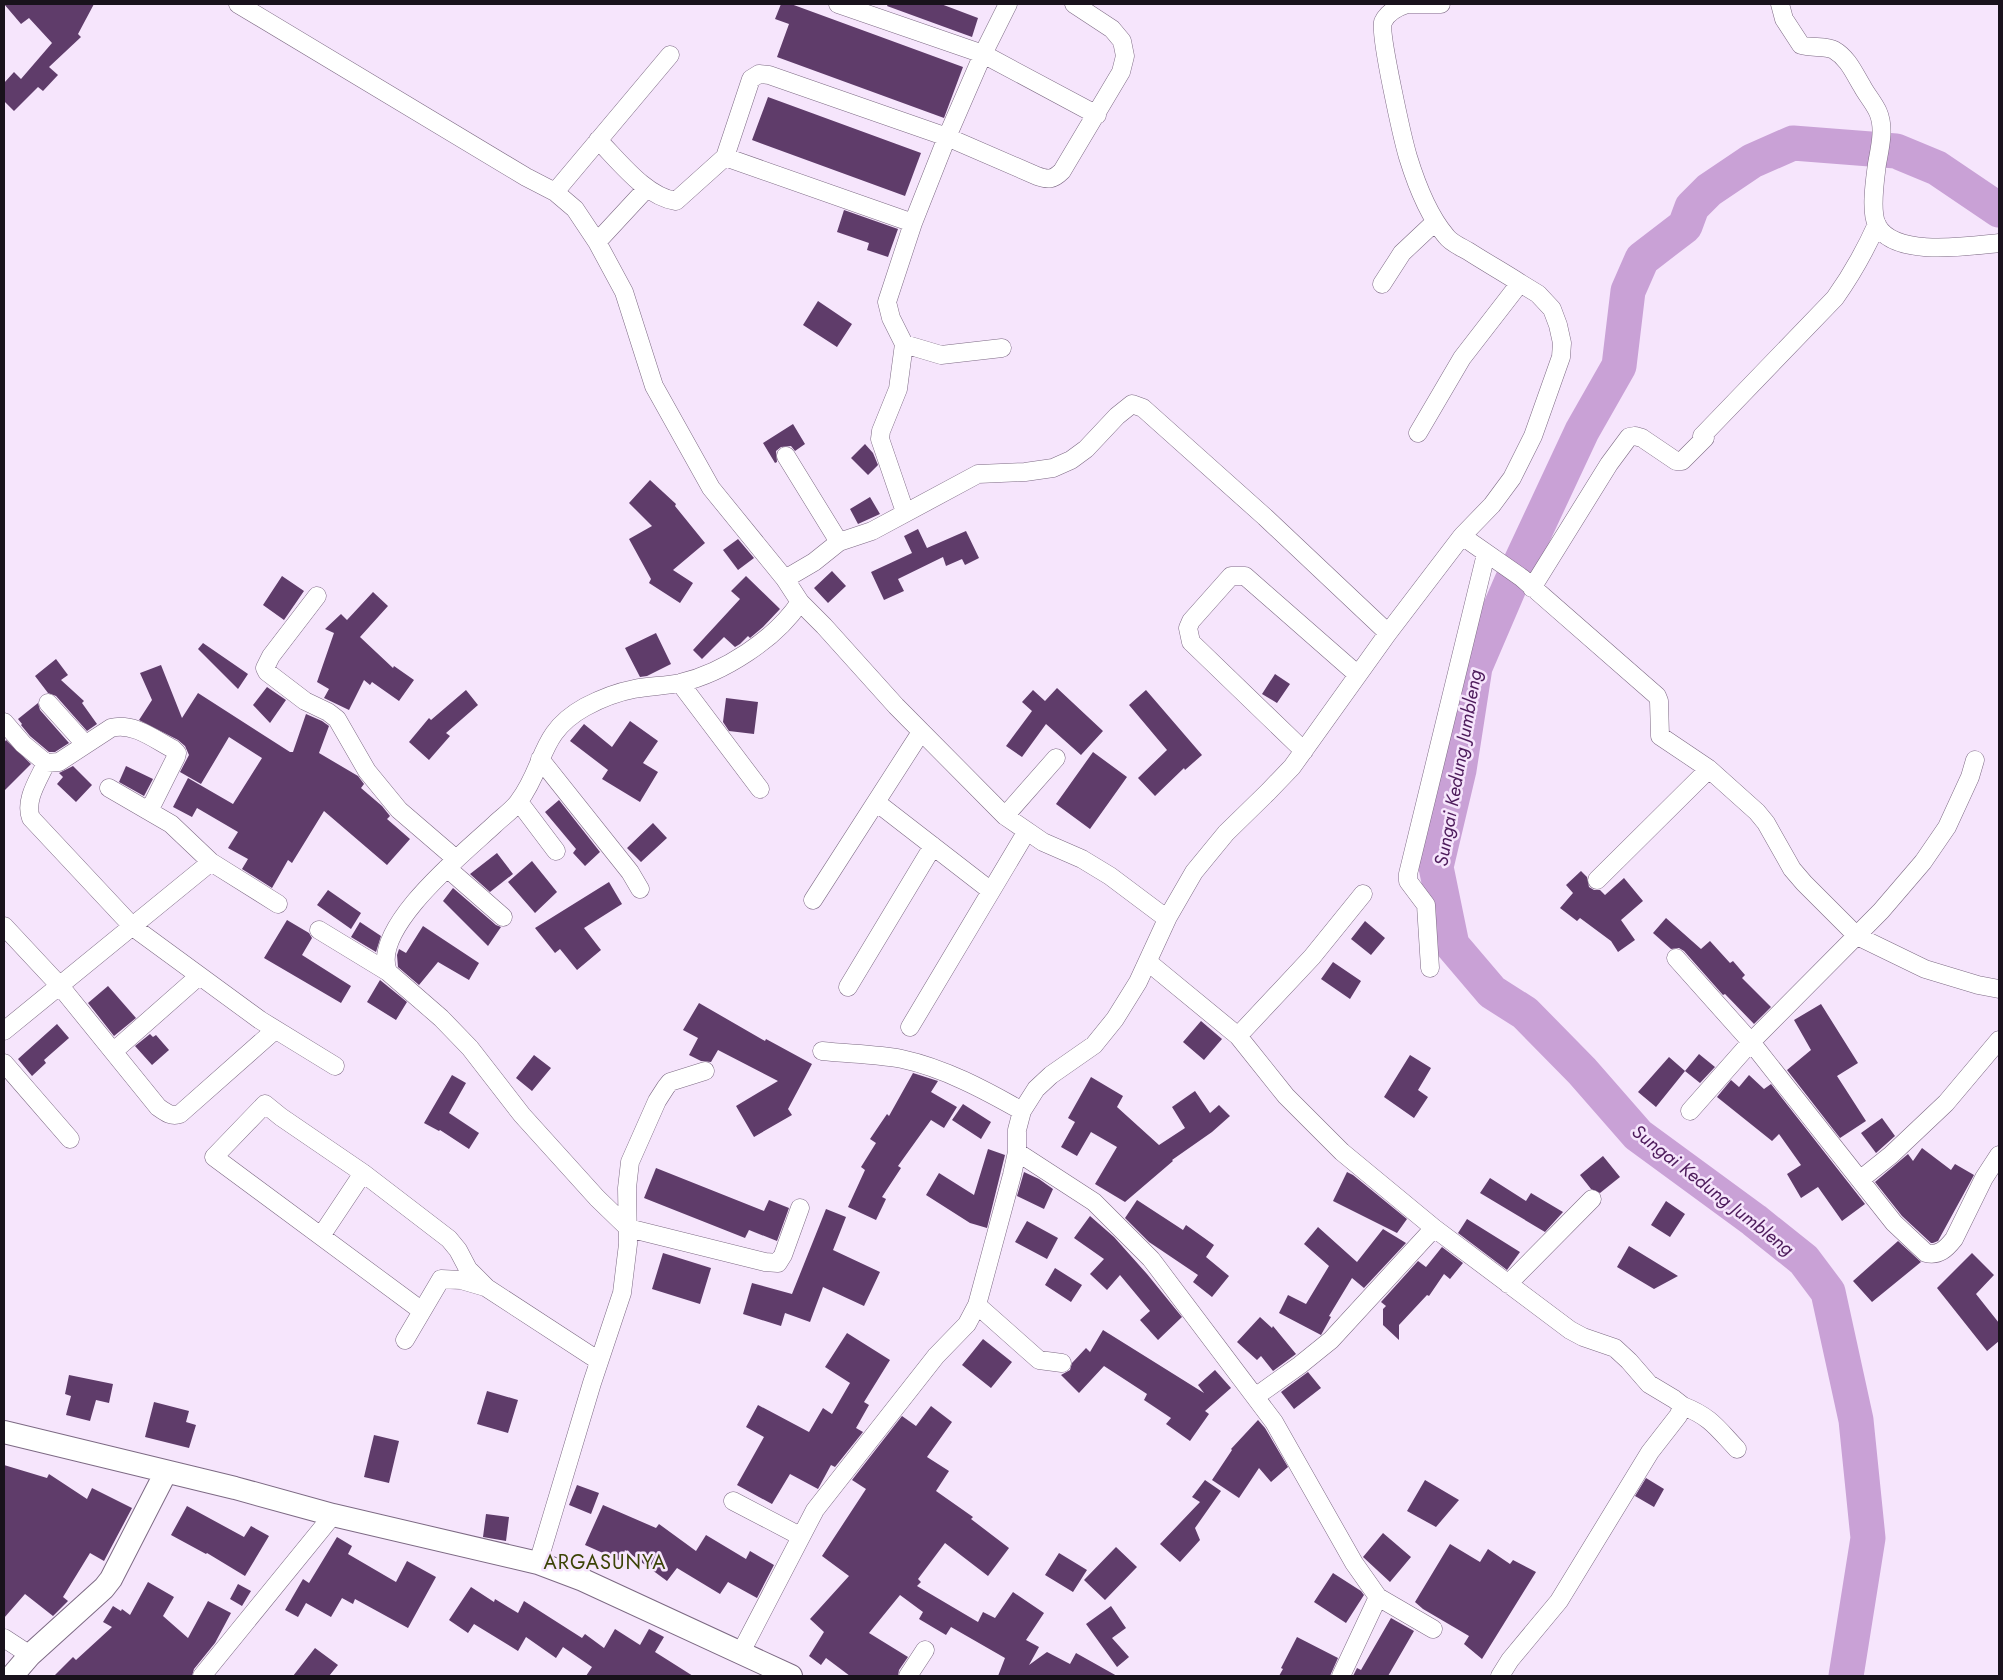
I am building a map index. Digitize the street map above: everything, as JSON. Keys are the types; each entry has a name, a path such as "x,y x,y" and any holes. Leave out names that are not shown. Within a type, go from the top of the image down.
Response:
{"street":[{"path":"238,4 526,177 555,192 575,209 597,242 624,292 654,386 711,488 784,579 800,602 921,732 1005,816 1027,831 1110,876 1162,915 1168,917"},
{"path":"838,4 984,54 1097,115"},
{"path":"905,512 891,469 881,448 880,439 881,431 898,388 904,344 891,318 887,302 913,223 947,137 1006,4"},
{"path":"598,140 647,188 665,199 676,201 725,157 751,79 759,74 769,75 947,137 1047,180 1055,178 1062,171 1097,115 1121,72 1125,56 1122,41 1112,29 1074,4"},
{"path":"740,1654 815,1510 936,1356 967,1324 977,1304 1017,1152 1017,1130 1022,1110 1036,1089 1051,1075 1094,1045 1100,1038 1129,998 1148,962 1168,917 1189,880 1226,833 1268,792 1304,750 1388,633 1462,536 1492,505 1512,478 1533,436 1561,357 1562,343 1552,309 1538,294 1448,239 1435,222 1408,157 1384,40 1383,22 1393,11 1408,4 1441,4"},
{"path":"1780,4 1784,19 1801,45 1812,48 1830,48 1845,58 1878,111 1882,129 1873,196 1877,224 1887,236 1906,244 1945,247 1999,244"},
{"path":"555,192 670,55"},
{"path":"725,157 913,223"},
{"path":"597,242 647,188"},
{"path":"1382,284 1402,253 1435,222"},
{"path":"1527,583 1629,437 1642,438 1676,461 1682,461 1705,438 1702,436 1834,298 1863,254 1877,224"},
{"path":"1418,433 1462,358 1520,283"},
{"path":"904,344 941,355 1002,348"},
{"path":"784,579 814,562 839,542 872,531 978,474 1025,472 1053,468 1071,460 1086,449 1117,416 1132,404 1135,404 1143,408 1265,517 1388,633"},
{"path":"786,456 839,542"},
{"path":"1462,536 1527,583 1657,696 1659,701 1660,736 1709,769 1757,812 1766,823 1792,868 1804,883 1857,936 1925,969 1978,985 1999,989"},
{"path":"1430,968 1426,905 1408,881 1408,874 1490,556"},
{"path":"1304,750 1191,642 1188,628 1191,621 1231,576 1245,576 1358,675"},
{"path":"316,596 271,656 265,668 267,672 305,701 328,712 337,720 367,771 399,810 503,917"},
{"path":"388,972 385,963 392,935 420,896 519,802 530,784 551,736 563,722 585,707 635,689 680,682 720,667 748,652 785,623 800,602"},
{"path":"680,682 760,789"},
{"path":"48,703 85,744"},
{"path":"4,722 23,744 46,763 59,762 111,728 127,726 138,730 175,751 176,757 149,811"},
{"path":"813,900 921,732"},
{"path":"1005,816 1056,758"},
{"path":"540,759 630,872 640,889"},
{"path":"1690,1111 1751,1042 1857,936 1923,862 1947,827 1976,760"},
{"path":"46,763 29,802 28,811 31,818 133,927 275,1030 335,1066"},
{"path":"1597,880 1709,769"},
{"path":"109,788 171,824 211,862 278,904"},
{"path":"519,802 556,851"},
{"path":"876,802 991,891"},
{"path":"910,1027 1027,831"},
{"path":"848,987 933,846"},
{"path":"4,1031 211,862"},
{"path":"1238,1036 1312,956 1363,894"},
{"path":"4,926 60,986 158,1107 168,1114 175,1116 180,1114 275,1030"},
{"path":"319,930 388,972 441,1018 470,1048 522,1115 597,1198 628,1228 765,1262 778,1263 783,1255 800,1208"},
{"path":"1676,958 1751,1042 1894,1223 1926,1253 1939,1253 1947,1248 1954,1239 1984,1178 1999,1155"},
{"path":"1148,962 1238,1036 1286,1096 1342,1152 1434,1228 1570,1330 1583,1337 1615,1348 1649,1384 1683,1406 1709,1418 1737,1449"},
{"path":"114,1051 199,976"},
{"path":"1861,1180 1892,1155 1946,1103 1999,1040"},
{"path":"822,1051 902,1059 926,1066 982,1088 1022,1110"},
{"path":"4,1063 70,1139"},
{"path":"538,1563 599,1361 622,1293 628,1244 628,1173 630,1162 657,1101 670,1082 705,1071"},
{"path":"422,1311 214,1158 265,1104 363,1173 449,1239 458,1250 468,1269 487,1288 599,1361"},
{"path":"1017,1152 1094,1202 1151,1259 1274,1422 1354,1563 1378,1597 1432,1629"},
{"path":"321,1236 363,1173"},
{"path":"1508,1284 1592,1199"},
{"path":"1255,1397 1331,1340 1434,1228"},
{"path":"405,1340 442,1279 461,1280 487,1288"},
{"path":"977,1304 1039,1360 1062,1363"},
{"path":"1500,1676 1510,1660 1559,1601 1650,1452 1678,1416 1683,1406"},
{"path":"4,1432 262,1495 333,1515 538,1563 583,1580 779,1674"},
{"path":"4,1638 21,1670 104,1588 111,1579 166,1472"},
{"path":"733,1501 800,1536"},
{"path":"202,1676 333,1515"},
{"path":"1341,1676 1378,1597"},
{"path":"908,1676 925,1650"}],"building":[{"path":"4,4 94,4 78,34 81,37 49,67 58,75 43,91 38,87 14,111 4,101 4,83 14,72 21,79 52,43 29,18 21,24"},
{"path":"781,4 791,4 963,67 944,118 777,57 789,24 775,19"},
{"path":"888,4 941,4 978,18 972,37 887,6"},
{"path":"768,97 921,153 905,196 752,140"},
{"path":"844,210 898,229 888,257 867,250 869,243 837,232"},
{"path":"818,301 852,324 837,347 803,325"},
{"path":"793,424 805,444 795,451 791,446 781,447 776,451 777,462 775,463 763,443"},
{"path":"865,444 873,453 878,465 868,475 851,458"},
{"path":"650,480 676,504 675,506 705,543 673,570 693,583 680,603 649,583 651,579 629,539 652,526 629,503"},
{"path":"870,497 880,514 858,524 850,509"},
{"path":"918,529 927,548 966,531 979,558 965,565 962,559 946,566 943,557 898,579 904,591 884,600 871,572 912,553 904,536"},
{"path":"738,539 754,558 738,570 723,550"},
{"path":"832,571 846,586 828,603 814,588"},
{"path":"282,576 304,591 284,620 263,605"},
{"path":"746,576 780,609 750,638 748,636 735,647 724,637 702,659 693,650 740,599 731,591"},
{"path":"373,592 388,606 360,637 393,668 394,666 414,680 399,701 372,682 370,685 364,680 349,710 324,698 329,689 317,682 334,633 325,629 341,614 347,620"},
{"path":"656,633 671,664 647,676 640,677 625,648"},
{"path":"203,643 248,674 238,689 198,649"},
{"path":"56,659 68,675 61,680 84,701 82,703 97,724 87,731 56,696 48,693 35,676"},
{"path":"161,665 182,718 198,693 290,752 293,752 306,714 322,721 329,726 319,753 358,776 364,784 361,788 382,806 390,816 387,819 410,839 387,865 324,811 292,863 288,860 272,888 242,869 248,859 228,848 238,832 197,808 192,817 173,807 188,778 233,804 262,758 229,737 201,784 180,772 189,755 185,746 178,740 139,720 152,700 140,673"},
{"path":"1275,674 1290,684 1277,703 1262,694"},
{"path":"267,687 286,700 270,723 253,705"},
{"path":"1057,688 1103,731 1081,755 1046,724 1022,757 1006,746 1032,711 1022,702 1033,690 1045,701"},
{"path":"466,690 478,705 446,733 450,736 429,760 409,742 429,718 431,720"},
{"path":"1146,690 1202,755 1185,770 1184,768 1155,796 1138,778 1167,750 1129,705"},
{"path":"726,698 758,702 754,734 729,731 723,722"},
{"path":"38,703 40,710 69,743 55,752 49,752 30,736 18,719"},
{"path":"630,721 658,741 643,763 658,772 640,802 602,779 608,770 570,741 584,724 612,747"},
{"path":"6,740 31,764 4,791 4,743"},
{"path":"1093,752 1127,777 1090,829 1056,804"},
{"path":"73,766 92,785 76,802 57,784 63,777 59,773"},
{"path":"126,766 153,779 144,796 119,782"},
{"path":"559,800 600,852 585,866 573,853 576,849 545,812"},
{"path":"653,823 667,838 641,862 627,848"},
{"path":"497,853 513,874 490,892 470,874"},
{"path":"532,861 557,892 535,913 508,882"},
{"path":"1581,871 1587,877 1589,887 1594,890 1600,890 1605,895 1624,878 1643,901 1621,920 1635,940 1618,952 1611,941 1580,918 1577,921 1560,908 1573,893 1566,885"},
{"path":"609,882 622,904 584,928 601,950 577,970 560,949 555,953 535,928"},
{"path":"453,888 496,925 501,927 488,946 443,901"},
{"path":"328,890 361,913 351,929 317,905"},
{"path":"1666,918 1701,949 1710,941 1730,963 1733,961 1745,975 1742,978 1771,1007 1754,1024 1725,994 1723,995 1684,951 1679,948 1671,949 1653,933"},
{"path":"287,920 309,933 312,938 302,955 351,986 341,1003 264,958"},
{"path":"1365,921 1385,938 1371,955 1351,939"},
{"path":"360,922 381,936 376,952 351,937"},
{"path":"423,926 479,963 469,980 438,962 419,985 398,967 397,955 399,949 406,953"},
{"path":"1333,962 1361,981 1350,999 1321,979"},
{"path":"380,980 407,1002 396,1020 367,1002"},
{"path":"108,986 136,1018 114,1036 88,1003"},
{"path":"699,1003 765,1041 766,1039 812,1064 788,1109 792,1115 754,1137 736,1106 778,1081 718,1050 711,1062 701,1061 689,1055 698,1038 683,1030"},
{"path":"1821,1004 1858,1063 1837,1076 1866,1121 1840,1138 1787,1070 1811,1050 1794,1020"},
{"path":"1201,1021 1222,1039 1204,1060 1183,1042"},
{"path":"57,1024 69,1038 44,1060 46,1063 32,1076 18,1059"},
{"path":"150,1034 153,1037 156,1035 169,1050 152,1065 135,1046"},
{"path":"1699,1054 1715,1067 1700,1083 1685,1071"},
{"path":"534,1055 551,1068 532,1091 516,1078"},
{"path":"1410,1055 1431,1068 1418,1090 1428,1097 1414,1118 1384,1097"},
{"path":"1669,1057 1685,1071 1656,1107 1638,1092"},
{"path":"913,1073 938,1081 931,1092 957,1107 944,1128 931,1120 898,1166 901,1168 882,1197 886,1199 876,1220 848,1207 865,1170 861,1167 876,1143 870,1139 887,1114 889,1116"},
{"path":"452,1075 466,1083 449,1113 479,1133 469,1149 440,1130 424,1123"},
{"path":"1749,1075 1764,1089 1771,1084 1865,1204 1842,1221 1818,1187 1801,1198 1787,1174 1801,1165 1779,1134 1772,1141 1717,1097 1731,1080 1739,1087"},
{"path":"1091,1077 1123,1096 1117,1107 1159,1145 1185,1128 1172,1107 1195,1091 1210,1113 1219,1105 1230,1116 1212,1132 1172,1160 1125,1202 1095,1184 1117,1147 1091,1132 1077,1156 1061,1147 1075,1122 1068,1118"},
{"path":"963,1104 991,1122 981,1139 952,1120"},
{"path":"1882,1118 1895,1136 1876,1153 1861,1133"},
{"path":"1922,1148 1951,1170 1955,1164 1974,1175 1938,1241 1933,1243 1902,1216 1875,1182 1908,1154 1913,1161"},
{"path":"988,1149 1005,1155 987,1228 970,1223 926,1195 939,1173 974,1195"},
{"path":"1603,1156 1620,1177 1600,1193 1591,1189 1580,1175"},
{"path":"656,1168 764,1211 769,1200 789,1208 777,1241 749,1230 745,1238 644,1198"},
{"path":"1024,1172 1039,1179 1053,1189 1044,1209 1017,1196"},
{"path":"1347,1172 1407,1219 1397,1233 1333,1201"},
{"path":"1490,1178 1526,1201 1531,1193 1563,1212 1545,1232 1480,1193"},
{"path":"1137,1200 1183,1230 1186,1225 1214,1245 1206,1257 1229,1276 1212,1297 1193,1282 1198,1275 1149,1242 1125,1218"},
{"path":"1666,1201 1685,1214 1670,1237 1651,1225"},
{"path":"826,1209 846,1217 833,1250 880,1272 864,1306 823,1287 810,1322 785,1313 781,1326 743,1314 752,1283 792,1294"},
{"path":"1090,1216 1114,1237 1182,1317 1158,1340 1140,1320 1150,1311 1120,1275 1107,1290 1090,1274 1104,1259 1074,1238"},
{"path":"1467,1219 1520,1252 1507,1270 1458,1233"},
{"path":"1027,1221 1058,1238 1047,1259 1015,1242"},
{"path":"1318,1227 1357,1262 1383,1229 1406,1243 1364,1288 1352,1278 1329,1316 1331,1317 1321,1335 1279,1313 1288,1295 1306,1304 1329,1266 1304,1244"},
{"path":"1898,1241 1921,1262 1872,1302 1853,1281"},
{"path":"1629,1246 1678,1276 1654,1289 1617,1267"},
{"path":"1442,1247 1463,1263 1450,1279 1444,1274 1429,1296 1427,1295 1399,1325 1399,1340 1383,1325 1383,1309 1386,1306 1381,1302 1418,1261 1426,1267"},
{"path":"663,1253 711,1268 700,1304 652,1289"},
{"path":"1972,1253 1994,1275 1976,1294 1999,1323 1999,1341 1987,1351 1937,1288"},
{"path":"1055,1268 1082,1285 1071,1302 1045,1285"},
{"path":"1260,1317 1272,1328 1273,1326 1296,1354 1273,1371 1261,1356 1257,1360 1237,1342"},
{"path":"1103,1330 1204,1393 1198,1385 1215,1370 1231,1388 1205,1411 1209,1414 1190,1441 1166,1424 1171,1418 1144,1400 1147,1394 1104,1366 1079,1393 1061,1375 1070,1370 1072,1363 1086,1348 1090,1352"},
{"path":"847,1333 890,1360 864,1402 869,1405 856,1428 863,1432 835,1467 831,1465 818,1489 790,1474 772,1504 737,1485 764,1437 746,1427 758,1405 809,1432 823,1408 832,1414 850,1383 825,1367"},
{"path":"983,1339 1012,1362 991,1388 962,1365"},
{"path":"1308,1372 1321,1388 1294,1409 1281,1392"},
{"path":"69,1375 113,1384 109,1403 96,1400 90,1421 66,1415 71,1396 65,1394"},
{"path":"487,1391 518,1400 508,1433 477,1424"},
{"path":"154,1402 189,1411 186,1422 196,1425 189,1448 145,1437"},
{"path":"931,1406 952,1422 927,1457 949,1471 936,1491 973,1517 971,1519 1009,1548 988,1576 945,1543 918,1579 921,1582 917,1586 978,1622 983,1612 995,1618 1013,1592 1044,1613 1026,1640 1039,1647 1029,1665 1047,1652 1070,1664 1076,1653 1117,1676 998,1676 1005,1658 951,1627 946,1635 919,1619 923,1612 900,1595 869,1633 908,1657 899,1670 898,1676 850,1676 826,1658 821,1665 809,1656 824,1632 810,1619 849,1576 822,1556 866,1489 852,1480 902,1416 916,1426"},
{"path":"1258,1420 1265,1428 1288,1467 1271,1482 1259,1468 1239,1498 1212,1480 1231,1449"},
{"path":"374,1435 399,1441 389,1483 364,1477"},
{"path":"4,1465 47,1478 49,1474 87,1499 92,1488 132,1508 104,1561 90,1553 63,1597 68,1601 53,1616 25,1594 4,1618"},
{"path":"1646,1478 1664,1489 1654,1507 1635,1496"},
{"path":"1205,1480 1221,1491 1195,1528 1200,1540 1180,1562 1160,1544 1200,1502 1192,1497"},
{"path":"1425,1480 1459,1500 1436,1527 1407,1511"},
{"path":"577,1485 599,1493 591,1514 569,1505"},
{"path":"603,1505 656,1528 659,1524 696,1551 706,1535 746,1559 750,1551 774,1565 757,1598 728,1582 720,1594 677,1568 667,1581 625,1550 621,1561 585,1545"},
{"path":"187,1506 244,1537 251,1526 269,1536 245,1576 207,1553 171,1535"},
{"path":"486,1514 509,1517 506,1541 483,1537"},
{"path":"1383,1533 1411,1557 1390,1582 1363,1557"},
{"path":"337,1537 352,1546 348,1554 396,1582 407,1561 436,1577 408,1628 355,1599 353,1604 342,1598 331,1617 306,1603 298,1617 285,1610 303,1579 309,1583"},
{"path":"1450,1544 1480,1562 1488,1549 1510,1564 1513,1560 1536,1572 1482,1659 1464,1644 1469,1636 1423,1609 1415,1602"},
{"path":"1116,1547 1137,1567 1105,1600 1084,1580"},
{"path":"1059,1553 1087,1570 1073,1592 1045,1575"},
{"path":"1333,1573 1361,1591 1364,1595 1346,1623 1314,1602"},
{"path":"148,1582 174,1597 163,1616 188,1638 208,1601 231,1613 215,1643 194,1669 192,1676 54,1676 73,1657 76,1660 112,1627 103,1622 113,1606 121,1611 122,1609 130,1615"},
{"path":"238,1584 251,1591 242,1606 230,1599"},
{"path":"471,1587 494,1602 495,1599 518,1613 524,1601 582,1638 585,1634 604,1648 615,1629 640,1645 649,1629 664,1637 655,1652 693,1676 586,1676 592,1667 563,1647 556,1658 526,1637 518,1651 474,1624 468,1633 449,1620"},
{"path":"1111,1606 1126,1628 1112,1638 1129,1657 1117,1667 1086,1624"},
{"path":"1391,1618 1414,1631 1388,1676 1353,1676 1357,1668 1361,1670"},
{"path":"1297,1637 1338,1658 1330,1676 1279,1676 1283,1669 1281,1668"},
{"path":"315,1648 338,1665 329,1676 293,1676"}],"waterway":[{"name":"Sungai Kedung Jumbleng","path":"1846,1676 1868,1538 1856,1420 1828,1292 1804,1260 1754,1220 1638,1135 1582,1071 1525,1013 1492,992 1452,945 1436,867 1459,770 1475,667 1511,583 1582,431 1619,366 1628,291 1642,259 1685,226 1692,207 1709,190 1752,161 1793,143 1896,151 1937,168 1999,210"}],"district":[{"name":"ARGASUNYA","path":"605,1562"}]}
